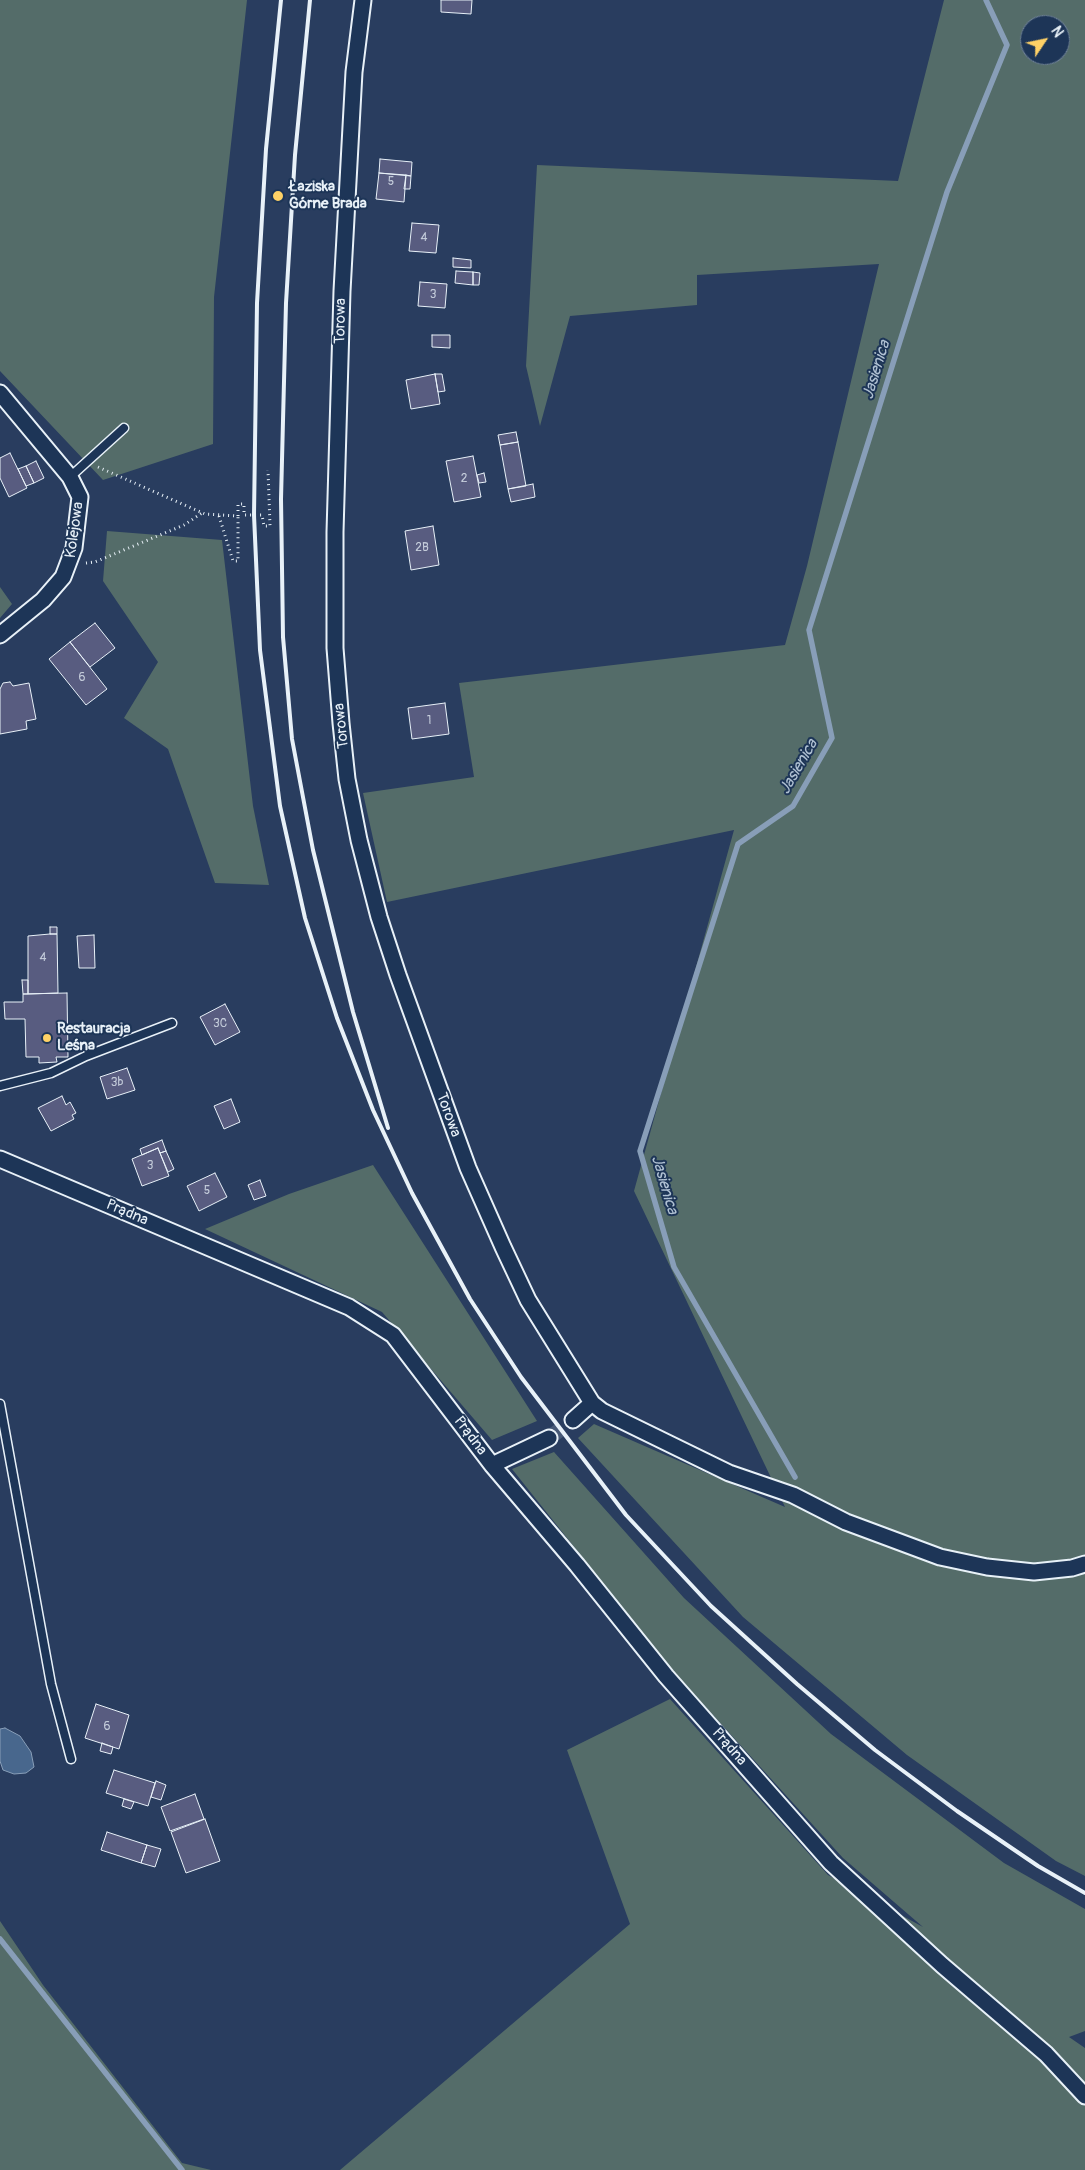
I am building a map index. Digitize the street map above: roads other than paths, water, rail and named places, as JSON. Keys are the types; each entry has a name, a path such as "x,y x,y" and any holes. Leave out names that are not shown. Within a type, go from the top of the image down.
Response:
{"street":[{"name":"Torowa","path":"363,0 354,72 342,291 335,532 335,648 347,779 359,840 379,917 398,976 468,1168 528,1300 592,1403"},
{"name":"Kolejowa","path":"0,394 70,477 79,492 80,502 76,540 64,577 43,600 0,635"},
{"name":"Prądna","path":"0,1159 349,1307 393,1335 492,1466 577,1565 666,1676 830,1862 942,1965 1046,2054 1085,2096"},
{"path":"573,1420 592,1403 602,1411 728,1473 792,1495 846,1522 940,1557 987,1567 1034,1572 1072,1568 1085,1564"},
{"path":"492,1466 549,1438"}],"lane":[{"path":"70,477 124,428"},
{"path":"0,1086 51,1073 86,1056 172,1023"},
{"path":"0,1404 51,1684 71,1759"}],"water":[{"path":"5,1728 20,1736 31,1752 34,1767 26,1773 14,1774 3,1770 0,1761 0,1729"}],"waterway":[{"name":"Jasienica","path":"795,1477 674,1267 640,1151 738,844 793,806 832,738 809,630 947,192 1007,45 986,0"},
{"path":"0,1939 182,2170"}],"tunnel":[{"path":"549,1438 573,1420"}],"railway":[{"path":"281,0 266,149 257,303 254,515 260,650 280,806 305,918 337,1018 373,1110 412,1193 470,1299 521,1377 626,1515 711,1606 797,1684 875,1750 957,1811 1038,1866 1085,1893"},
{"path":"310,0 295,155 286,303 281,499 283,637 292,739 313,850 353,1012 388,1128"}],"place":[{"name":"Łaziska Górne Brada","path":"278,196"},
{"name":"Restauracja Leśna","path":"47,1038"}]}
